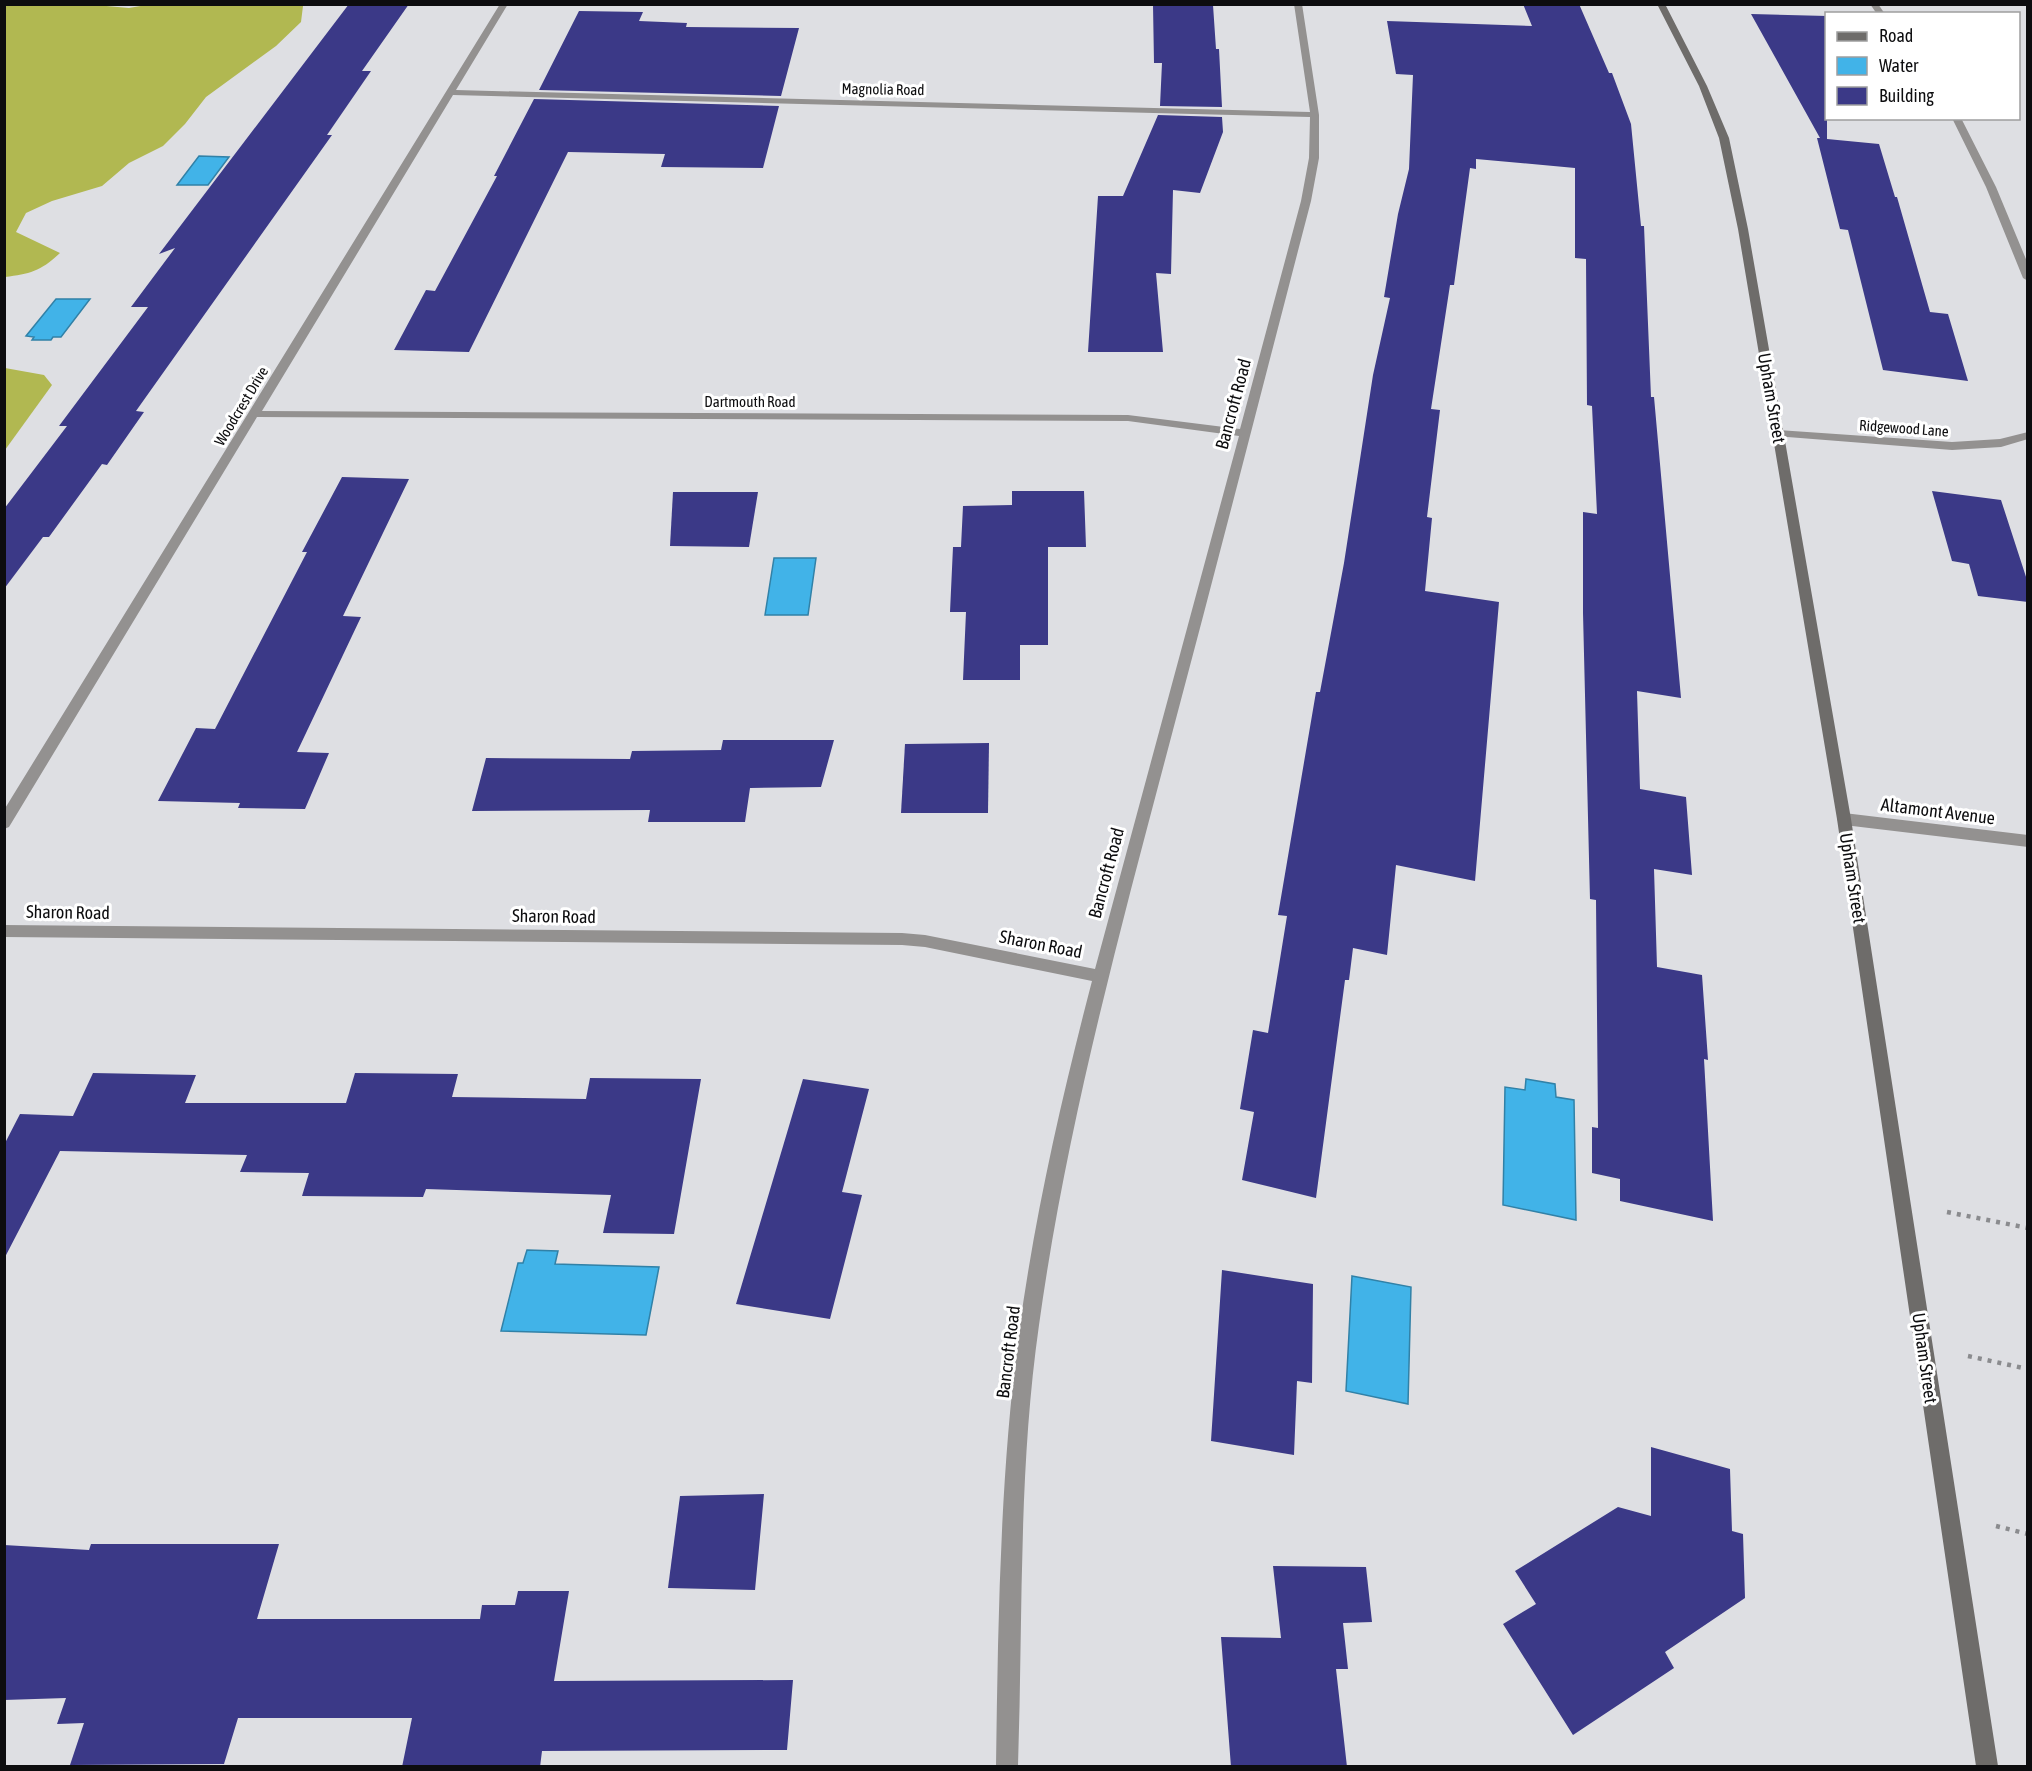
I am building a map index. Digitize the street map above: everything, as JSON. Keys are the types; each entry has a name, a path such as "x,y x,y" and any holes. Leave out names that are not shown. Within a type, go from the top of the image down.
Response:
{"main road":[{"name":"Upham Street","path":"1660,4 1703,86 1724,138 1743,229 1844,819 1987,1767"}],"street":[{"name":"Woodcrest Drive","path":"4,823 9,809 504,4"},
{"name":"Bancroft Road","path":"1007,1767 1012,1535 1024,1375 1038,1273 1058,1161 1099,976 1306,201 1314,158 1315,115 1298,4"},
{"name":"Magnolia Road","path":"451,92 1315,115"},
{"path":"1957,120 1991,187 2028,278"},
{"name":"Dartmouth Road","path":"254,414 1128,418 1245,433"},
{"name":"Ridgewood Lane","path":"1778,434 1952,446 1993,444 2028,435"},
{"name":"Altamont Avenue","path":"1844,819 2028,841"},
{"name":"Sharon Road","path":"4,931 902,939 925,941 1099,976"}],"path":[{"path":"1902,1203 2028,1228"},
{"path":"1924,1347 2028,1369"}],"green space":[{"path":"84,4 129,8 152,4 303,6 301,22 276,46 206,97 185,124 163,146 129,163 102,186 52,201 26,213 16,232 60,253 35,271 5,277 5,5"},
{"path":"5,368 44,375 52,385 5,450"}],"water":[{"path":"199,156 229,157 208,185 177,185"},
{"path":"56,299 90,299 61,337 53,337 51,340 32,340 34,337 26,336"},
{"path":"774,558 816,558 808,615 765,615"},
{"path":"1526,1079 1555,1084 1556,1097 1574,1100 1576,1220 1503,1205 1505,1087 1525,1090"},
{"path":"527,1250 558,1251 555,1264 659,1267 646,1335 501,1331 518,1263 523,1263"},
{"path":"1352,1276 1411,1287 1408,1404 1346,1391"}],"building":[{"path":"349,4 409,4 362,71 371,71 327,135 332,135 136,411 144,412 107,465 102,464 49,537 43,537 4,589 4,509 67,426 59,426 148,307 131,307 175,248 159,254"},
{"path":"1523,4 1579,4 1609,73 1612,73 1631,124 1641,226 1644,226 1651,397 1654,397 1681,698 1637,691 1640,789 1686,797 1692,875 1654,869 1657,967 1702,975 1708,1060 1704,1059 1713,1221 1620,1201 1620,1179 1592,1173 1592,1127 1598,1128 1596,900 1590,899 1583,613 1583,512 1597,514 1592,406 1587,405 1586,259 1575,258 1575,168 1476,159 1476,169 1470,168 1454,285 1450,285 1431,409 1440,410 1427,517 1432,518 1425,591 1499,602 1475,881 1396,865 1387,955 1353,948 1349,980 1345,980 1316,1198 1242,1180 1254,1112 1240,1109 1253,1030 1268,1033 1287,916 1278,915 1316,692 1320,692 1344,563 1373,375 1390,298 1384,297 1398,214 1409,169 1413,75 1396,74 1387,21 1532,26"},
{"path":"1153,5 1213,5 1216,49 1219,49 1222,107 1160,106 1162,63 1154,63"},
{"path":"579,11 643,12 639,21 687,23 686,27 799,28 781,96 539,90"},
{"path":"1751,14 1825,16 1827,139 1879,144 1895,197 1897,197 1930,312 1948,314 1968,381 1883,370 1848,230 1840,229 1817,138 1820,138"},
{"path":"534,99 779,106 763,168 661,167 665,154 568,152 469,352 394,350 426,290 435,291 497,176 494,176"},
{"path":"1158,115 1222,117 1223,132 1200,193 1173,190 1171,274 1156,273 1163,352 1088,352 1098,196 1123,196"},
{"path":"342,477 409,479 343,616 361,617 297,752 329,753 305,809 238,808 240,803 158,801 196,728 215,729 307,552 302,552"},
{"path":"1012,491 1084,491 1086,547 1048,547 1048,645 1020,645 1020,680 963,680 966,612 950,612 953,547 961,547 963,506 1012,505"},
{"path":"1932,491 2001,500 2028,583 2028,602 1978,596 1969,564 1952,561"},
{"path":"673,492 758,492 749,547 670,546"},
{"path":"723,740 834,740 821,787 750,788 745,822 648,822 650,810 472,811 486,758 630,759 632,751 721,750"},
{"path":"989,743 988,813 901,813 905,744"},
{"path":"93,1073 196,1075 185,1103 346,1103 355,1073 458,1074 452,1097 586,1099 590,1078 701,1079 674,1234 603,1233 611,1195 426,1189 423,1197 302,1196 309,1173 240,1172 247,1155 60,1151 4,1259 4,1145 20,1114 73,1116"},
{"path":"803,1079 869,1089 842,1192 862,1195 830,1319 736,1304"},
{"path":"1222,1270 1313,1284 1312,1383 1297,1381 1294,1455 1211,1441"},
{"path":"1651,1447 1730,1469 1732,1531 1743,1534 1745,1598 1665,1652 1674,1668 1573,1735 1503,1624 1536,1604 1515,1571 1618,1507 1651,1516"},
{"path":"764,1494 755,1590 668,1588 680,1496"},
{"path":"91,1544 279,1544 257,1619 480,1619 482,1605 515,1605 518,1591 569,1591 554,1681 793,1680 787,1750 542,1751 540,1767 402,1767 412,1718 238,1718 224,1764 70,1765 84,1723 57,1724 66,1698 4,1700 4,1545 89,1550"},
{"path":"1273,1566 1366,1567 1372,1622 1343,1623 1348,1669 1336,1669 1347,1767 1231,1767 1221,1637 1281,1638"}]}
